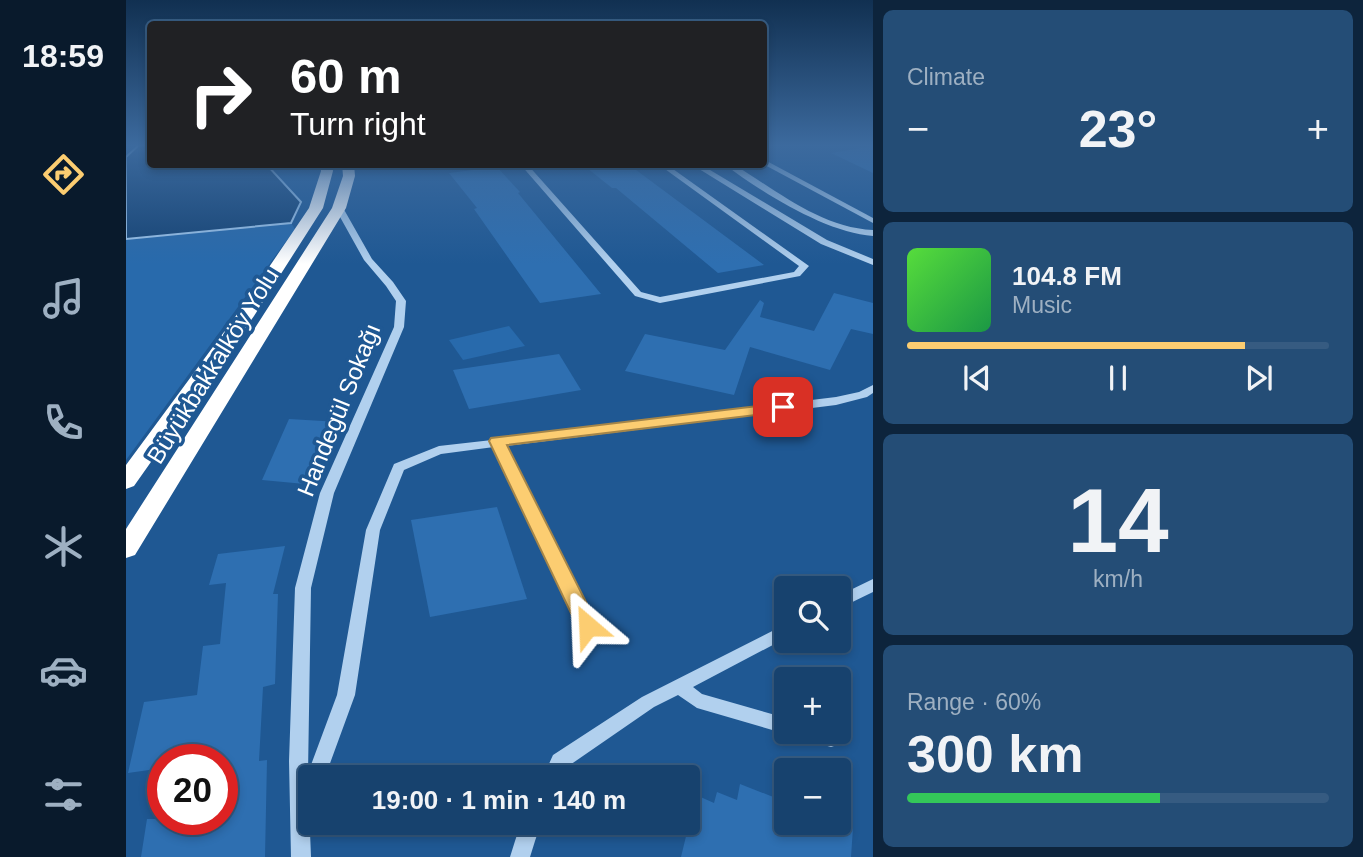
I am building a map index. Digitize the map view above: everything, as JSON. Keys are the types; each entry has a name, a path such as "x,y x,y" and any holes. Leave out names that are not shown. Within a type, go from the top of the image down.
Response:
{"highway":[{"name":"Büyükbakkalköy Yolu","path":"126,481 245,316 316,208 323,184"},
{"name":"Büyükbakkalköy Yolu","path":"126,549 339,208 347,184"},
{"path":"319,199 339,208"}],"street":[{"path":"541,184 638,294 660,300 797,274 804,266 689,184"},
{"path":"727,184 824,242 873,262"},
{"path":"761,184 851,233 873,233"},
{"path":"805,184 873,221"},
{"name":"Handegül Sokağı","path":"298,765 303,588 327,493 398,327 401,301 368,260 339,208"},
{"path":"790,222 821,219"},
{"path":"320,765 346,695 373,530 399,467 439,450 836,401 863,395 873,388"},
{"path":"497,441 588,626"},
{"path":"678,686 697,700 774,722"},
{"name":"Handegül Sokağı","path":"300,835 301,857"},
{"path":"520,857 527,835"}],"lane":[{"path":"851,596 873,585"},
{"path":"558,765 560,761 648,702 774,636"}],"shaded area":[{"path":"126,184 284,184 301,202 291,223 126,239"},
{"path":"291,223 295,229 126,460 126,239"},
{"path":"509,326 525,346 463,360 449,340"}],"building":[{"path":"458,184 513,184 601,294 540,303 474,209 477,208"},
{"path":"607,184 655,184 764,265 718,273 616,188"},
{"path":"834,293 873,303 873,334 851,329 830,370 750,347 734,395 625,371 645,334 725,350 760,300 764,303 760,317 814,331"},
{"path":"559,354 581,390 469,409 453,370"},
{"path":"289,419 340,422 331,452 317,452 305,484 262,480"},
{"path":"497,507 527,599 430,617 411,520"},
{"path":"285,546 273,594 278,594 275,684 263,687 259,761 267,760 265,857 141,857 147,819 147,835 238,835 238,744 147,744 147,770 128,773 144,702 197,695 203,646 220,644 226,583 209,585 218,554"},
{"path":"740,784 774,797 774,835 851,835 851,827 853,828 851,857 681,857 686,835 700,835 700,797 714,803 717,792 737,800"}],"route":[{"path":"588,626 497,441 783,407"}]}
